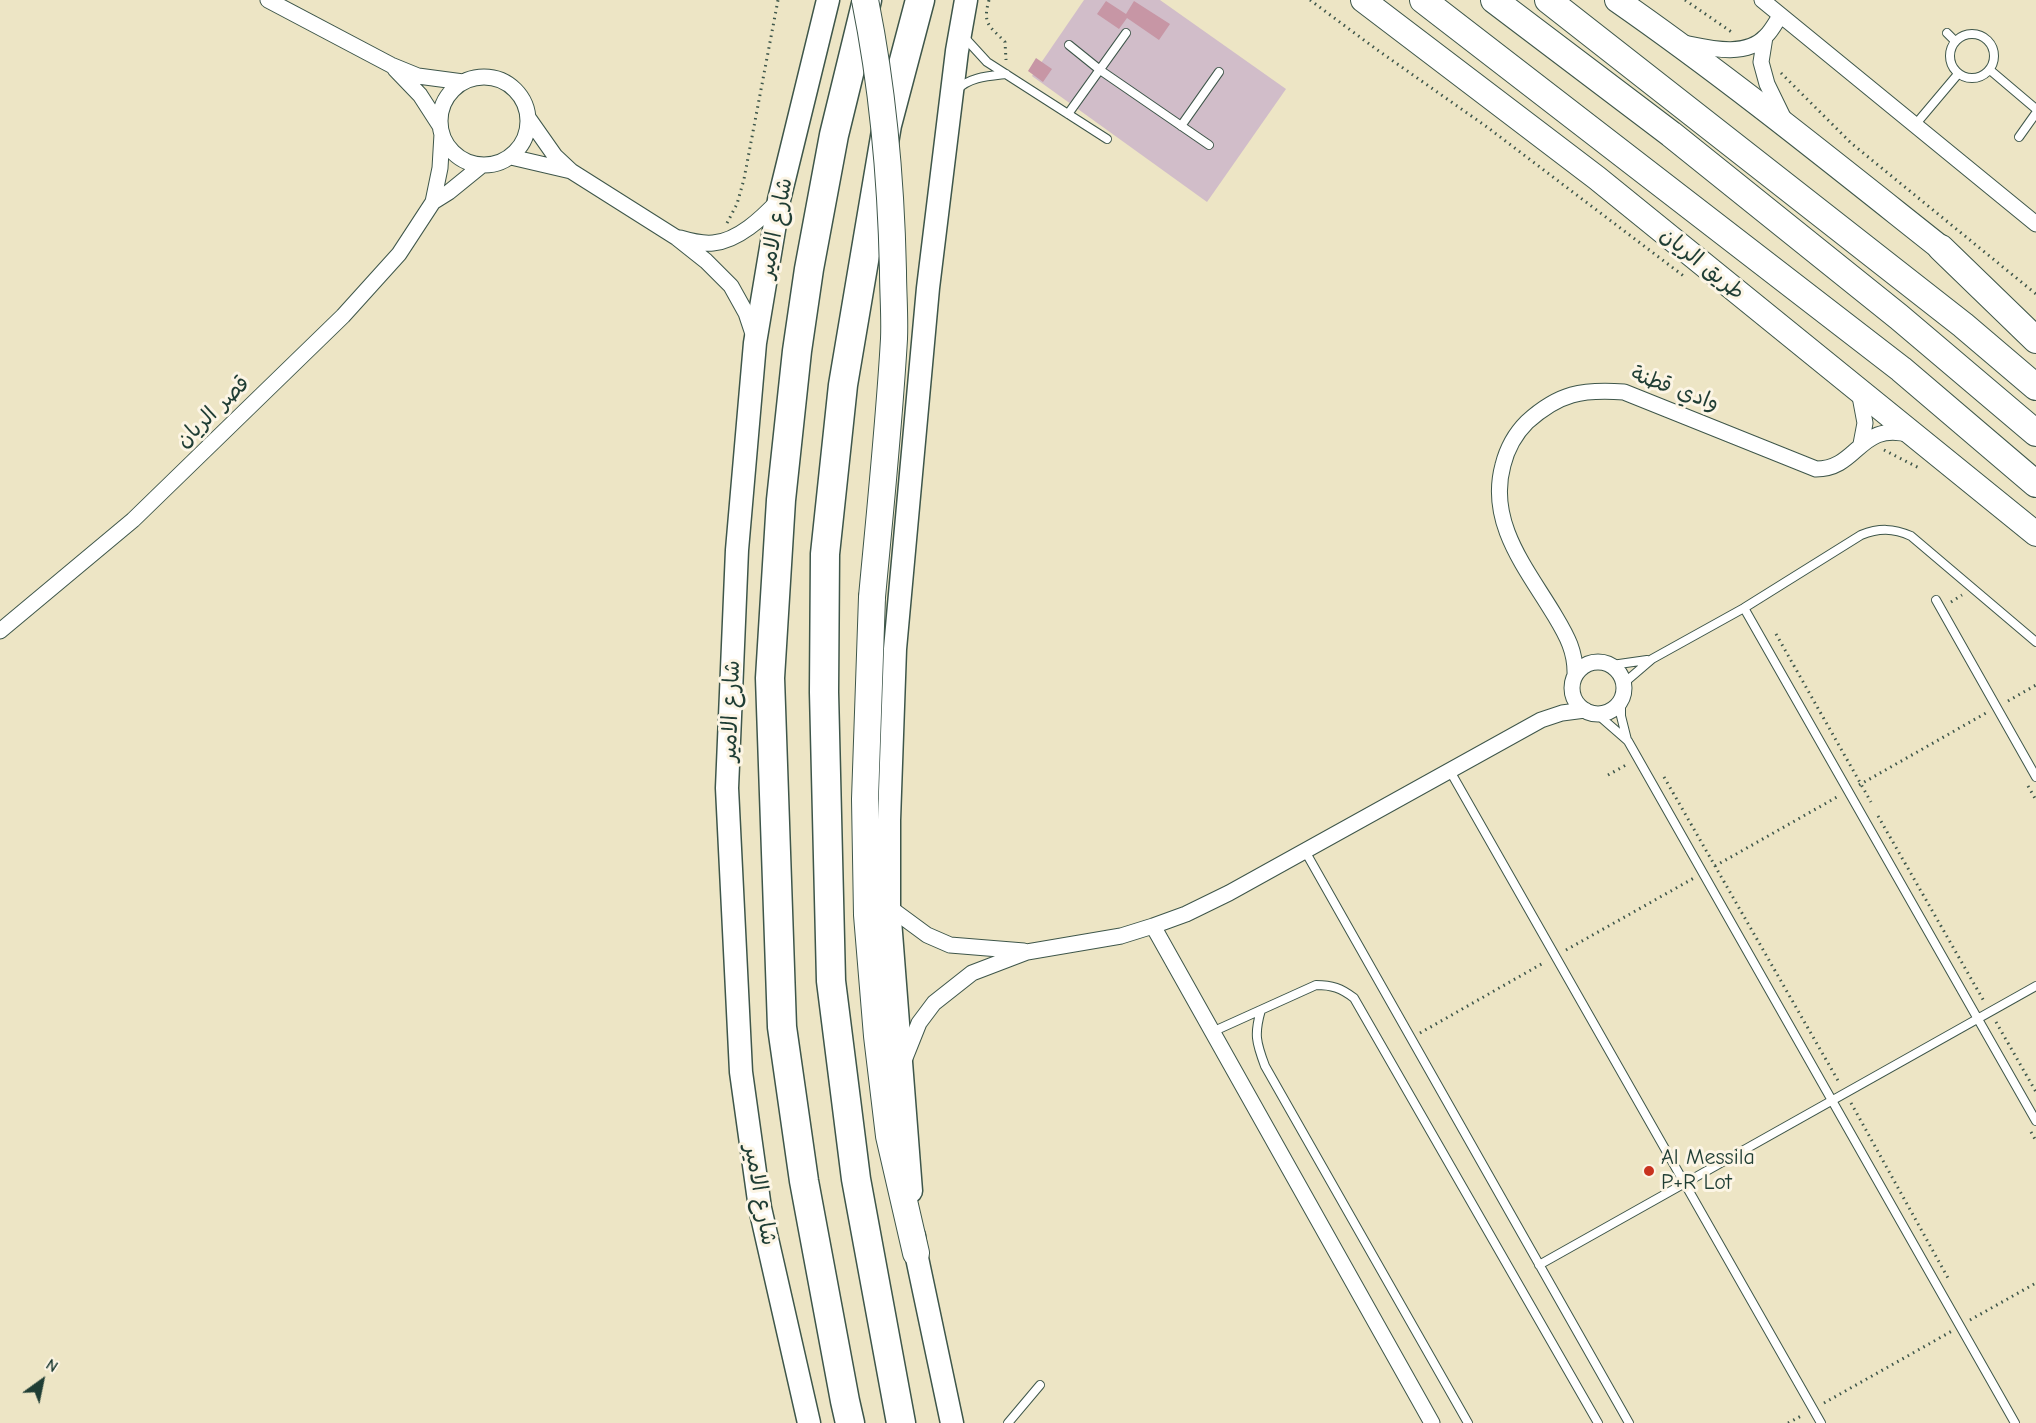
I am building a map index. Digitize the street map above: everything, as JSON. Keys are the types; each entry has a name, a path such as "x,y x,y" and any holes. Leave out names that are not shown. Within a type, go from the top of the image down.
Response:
{"highway":[{"path":"866,0 879,81 888,165 894,337 872,597 865,799 867,915 877,1036 889,1136 916,1253"},
{"name":"شارع الامير","path":"850,1423 804,1181 782,1027 770,678 781,500 808,269 834,135 866,0"},
{"path":"901,1423 856,1179 831,981 824,704 825,554 843,385 885,136 920,0"},
{"path":"1423,0 1901,369 2036,484"},
{"path":"1494,0 1671,134 1899,316 2036,433"},
{"path":"1548,0 1963,325 2036,387"},
{"path":"1941,248 2036,340"}],"main road":[{"name":"شارع الامير","path":"809,1423 760,1208 741,1072 727,788 737,550 755,343 779,200 828,0"},
{"path":"952,1423 916,1253 889,908 895,649 928,288 957,51 966,0"},
{"name":"طريق الريان","path":"1364,0 1597,178 2036,534"},
{"path":"1617,0 1676,41 1941,248"}],"street":[{"path":"268,0 391,65 418,76 463,82"},
{"path":"1766,1 1780,16 2036,224"},
{"path":"1757,50 1780,16"},
{"path":"1676,41 1725,49 1757,50"},
{"path":"1757,50 1767,84 1788,127"},
{"path":"391,65 420,95 450,150 464,161 481,166 497,164 511,157 521,147 527,133 529,119"},
{"path":"441,130 441,113 445,101 452,90 463,82 477,78 492,78 506,83 517,92 525,105 529,119 555,156 571,171 677,238 706,261 731,286 746,313 755,343"},
{"name":"قصر الريان","path":"0,631 133,520 344,316 399,255 433,202 440,168 441,130"},
{"path":"511,157 571,171"},
{"name":"قصر الريان","path":"433,202 481,166"},
{"path":"677,238 714,243 731,238 761,219 779,200"},
{"path":"1941,248 2036,323"},
{"name":"وادي قطنة","path":"1574,681 1574,657 1568,639 1518,555 1504,526 1499,507 1499,479 1507,452 1521,428 1542,409 1567,395 1595,390 1624,392 1816,469 1838,466 1870,438 1892,432 1914,435"},
{"path":"1859,391 1865,423 1861,444"},
{"name":"وادي قطنة","path":"1568,639 1596,662"},
{"path":"901,1069 908,1046 919,1023 934,1003 972,973 1027,952 1120,936 1186,914 1229,893 1542,720 1562,713 1610,711 1623,696 1622,676 1612,665 1596,662 1588,664 1580,669 1558,705 1542,720"},
{"path":"1574,681 1573,694 1577,703 1591,712"},
{"path":"889,908 927,935 950,945 1027,952"},
{"path":"1153,926 1432,1423"}],"lane":[{"path":"962,32 973,49 987,62 1107,139"},
{"path":"1068,114 1126,33"},
{"path":"1947,33 1955,41"},
{"path":"1974,33 1986,39 1994,50 1995,57 1990,70 1985,75 1971,78 1958,74 1950,61 1951,47 1955,41 1974,33"},
{"path":"1069,45 1209,145"},
{"path":"1990,70 2036,109"},
{"path":"1181,126 1219,72"},
{"path":"951,97 963,83 1006,74"},
{"path":"1915,126 1958,74"},
{"path":"2019,137 2036,113"},
{"path":"1624,683 1652,659 1744,608 1861,535 1874,530 1899,530 1911,536 2036,642"},
{"path":"1936,600 2036,777"},
{"path":"1744,608 2036,1121"},
{"path":"1612,665 1652,659"},
{"path":"1621,701 1621,716 1628,741 2015,1423"},
{"path":"1591,712 1628,741"},
{"path":"1450,771 1821,1423"},
{"path":"1305,851 1629,1423"},
{"path":"1212,1032 1316,985 1330,985 1354,998 1599,1423"},
{"path":"1539,1265 2036,986"},
{"path":"1261,1010 1256,1029 1258,1047 1265,1066 1468,1423"},
{"path":"1008,1422 1040,1385"}],"path":[{"path":"714,243 737,204 778,0"},
{"path":"989,0 986,20 991,29 1005,42 1006,74"},
{"path":"1310,0 1487,127 1692,283"},
{"path":"1685,0 1757,50 1851,143 2036,294"},
{"path":"1861,444 1889,452 1926,472"},
{"path":"1776,634 2036,1092"},
{"path":"1410,1038 2036,685"},
{"path":"1661,771 1950,1281"},
{"path":"1788,1423 2036,1283"},
{"path":"1968,1312 1977,1328"}],"shaded area":[{"path":"1084,0 1160,0 1286,89 1207,202 1032,76"}],"building":[{"path":"1106,1 1126,14 1134,1 1170,24 1159,40 1127,18 1119,29 1097,14"},
{"path":"1036,58 1052,69 1043,82 1028,71"}],"place":[{"name":"Al Messila P+R Lot","path":"1649,1171"}]}
